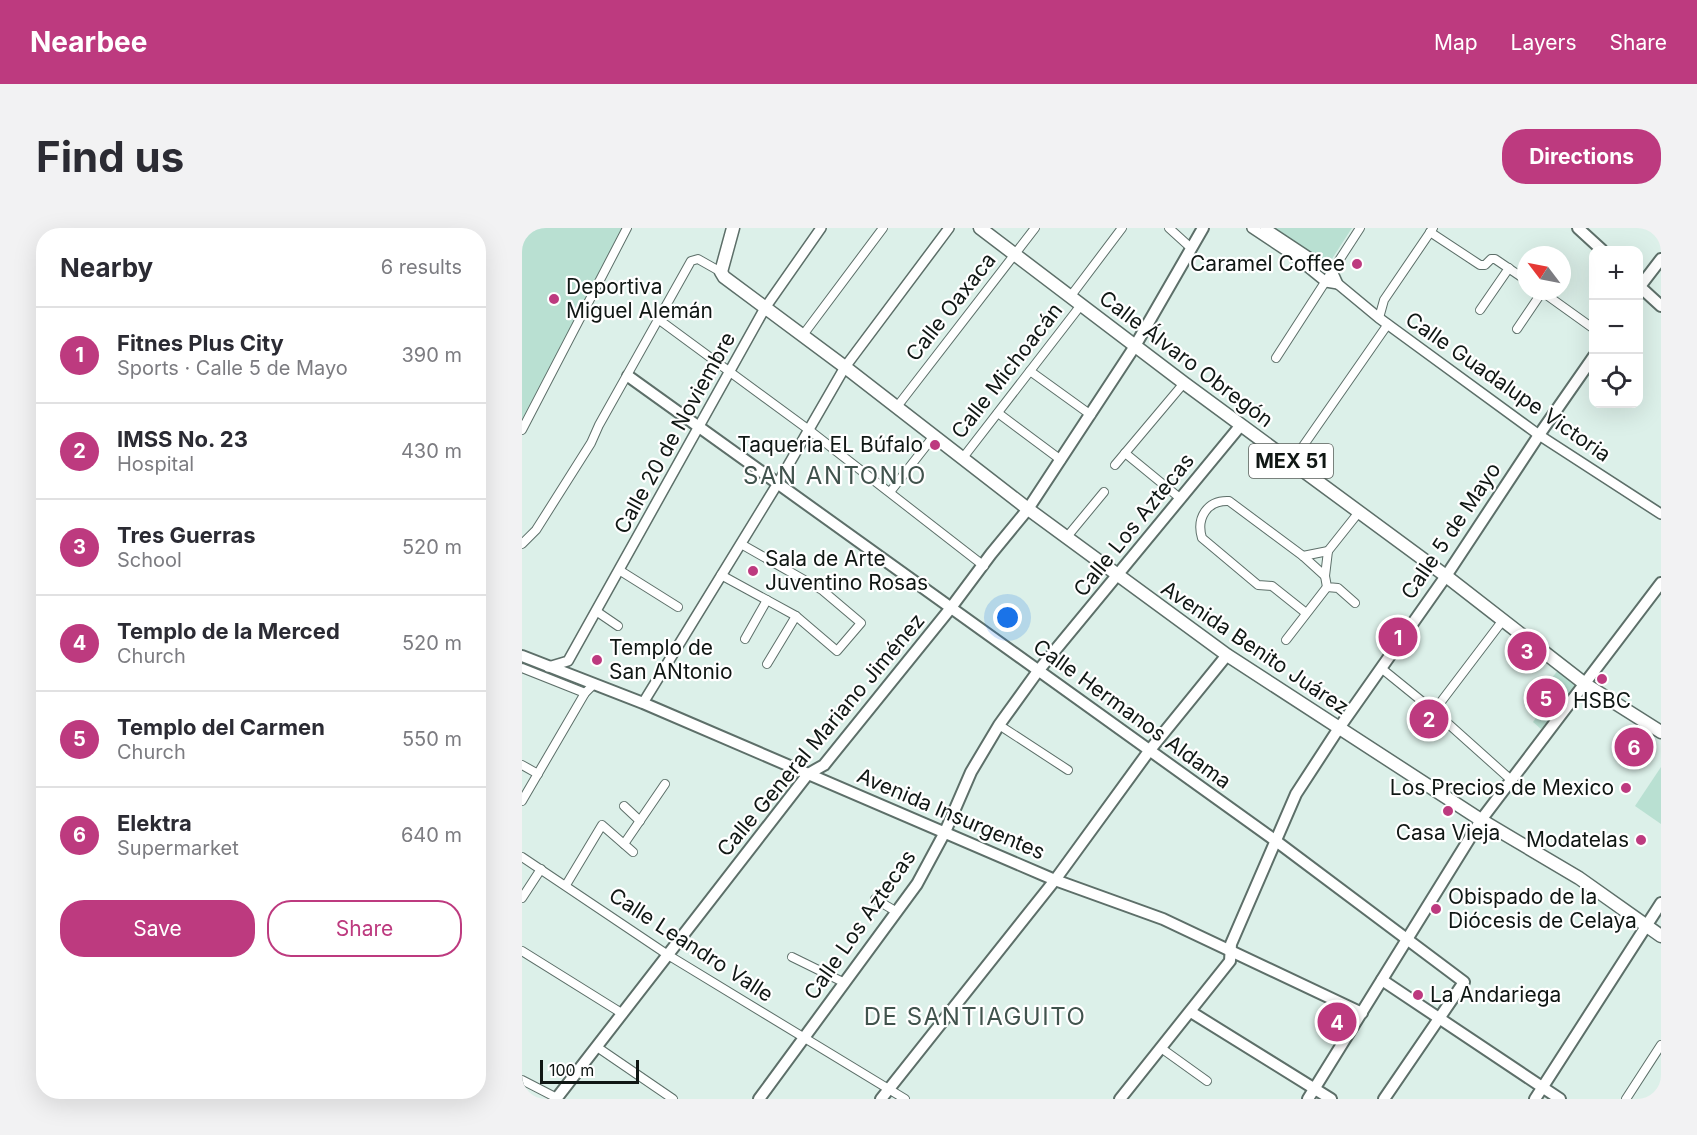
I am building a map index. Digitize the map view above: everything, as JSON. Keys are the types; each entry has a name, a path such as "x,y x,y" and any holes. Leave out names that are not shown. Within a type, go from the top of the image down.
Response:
{"main road":[{"path":"720,272 733,228"},
{"name":"Calle Álvaro Obregón","path":"980,228 1184,383 1446,576 1585,684 1661,732"},
{"name":"Calle General Mariano Jiménez","path":"556,1098 808,774 824,765 1028,509 1135,346 1203,228"},
{"path":"1578,228 1598,246"},
{"path":"1643,282 1661,259"},
{"name":"Avenida Benito Juárez","path":"720,272 1066,538 1227,655 1481,820 1579,878 1661,936"},
{"path":"1643,290 1661,306"},
{"name":"Calle 5 de Mayo","path":"1120,1099 1230,961 1231,944 1296,794 1339,728 1446,576 1589,362"},
{"name":"Calle Hermanos Aldama","path":"628,376 1276,841 1464,982 1440,1017"},
{"name":"Calle Los Aztecas","path":"759,1099 917,884 945,832 971,772 999,725 1038,671 1241,425"},
{"path":"1308,1099 1481,820 1661,583"},
{"path":"881,1099 1055,880 1149,751 1227,655"},
{"name":"Avenida Insurgentes","path":"522,656 643,703 1055,880 1163,919 1362,1013"},
{"path":"1535,1099 1661,903"},
{"path":"1382,980 1560,1099"},
{"path":"1191,1012 1331,1099"},
{"path":"1384,1099 1440,1017"}],"street":[{"path":"522,430 627,228"},
{"path":"727,248 739,228"},
{"name":"Calle 20 de Noviembre","path":"567,661 765,308 821,228"},
{"path":"803,335 883,228"},
{"path":"643,703 778,483 845,367 949,228"},
{"name":"Calle Oaxaca","path":"896,408 1035,228"},
{"path":"1070,297 1122,228"},
{"path":"1169,228 1191,248"},
{"path":"1252,228 1294,256 1326,282 1338,284"},
{"name":"Calle Guadalupe Victoria","path":"1265,228 1332,273 1338,284 1379,318 1539,435 1661,514"},
{"path":"1276,358 1360,228"},
{"path":"1379,318 1384,300 1431,230 1480,265 1485,265 1491,259 1495,259 1517,274"},
{"path":"522,544 536,530 591,443 691,261 698,260 720,272"},
{"path":"1480,310 1509,268"},
{"path":"1517,328 1536,300"},
{"path":"1552,300 1589,326"},
{"name":"Calle Michoacán","path":"962,459 1081,305"},
{"path":"658,319 730,370 984,566"},
{"path":"1292,462 1388,324"},
{"path":"1030,370 1091,415"},
{"path":"1114,465 1184,383"},
{"path":"998,413 1061,460"},
{"path":"890,492 933,437"},
{"path":"1125,453 1181,499"},
{"path":"1066,538 1104,492"},
{"path":"1306,613 1272,586 1258,585 1202,538 1199,529 1200,519 1212,503 1220,500 1229,501 1303,556 1325,576"},
{"path":"1286,640 1327,587 1325,576 1328,551 1359,512"},
{"path":"722,575 796,616 837,651 861,623 822,590 741,544"},
{"path":"1303,556 1328,551"},
{"path":"619,570 678,607"},
{"path":"1327,587 1338,588 1355,603"},
{"path":"745,639 767,600"},
{"path":"596,611 618,626"},
{"path":"767,664 796,616"},
{"path":"1434,711 1503,620"},
{"path":"522,801 585,693 594,684 592,678 573,671 567,661 547,667"},
{"path":"522,668 585,693"},
{"path":"1381,668 1434,711 1510,779"},
{"path":"999,725 1068,770"},
{"path":"522,765 538,774"},
{"path":"624,844 665,784"},
{"path":"624,806 640,821"},
{"path":"566,885 602,825 633,852"},
{"name":"Calle Leandro Valle","path":"522,857 668,955 904,1099"},
{"path":"522,898 541,869"},
{"path":"875,899 897,912"},
{"path":"522,951 623,1014"},
{"path":"792,957 844,982"},
{"path":"1626,1099 1661,1046"},
{"path":"597,1047 673,1099"},
{"path":"1161,1048 1207,1081"},
{"path":"522,1080 556,1098"}],"green space":[{"name":"Deportiva Miguel Alemán","path":"522,228 623,228 522,422"},
{"path":"1271,228 1352,228 1328,265"},
{"path":"1559,669 1577,686 1541,729 1533,722 1552,696 1543,689"},
{"path":"1661,767 1661,824 1635,806"}],"place":[{"name":"Caramel Coffee","path":"1357,264"},
{"name":"Deportiva Miguel Alemán","path":"554,299"},
{"name":"Taqueria EL Búfalo","path":"935,445"},
{"name":"Sala de Arte Juventino Rosas","path":"753,571"},
{"name":"Fitnes Plus City","path":"1398,637"},
{"name":"Tres Guerras","path":"1527,651"},
{"name":"Templo de San ANtonio","path":"597,660"},
{"name":"HSBC","path":"1602,679"},
{"name":"Templo del Carmen","path":"1546,698"},
{"name":"IMSS No. 23","path":"1429,719"},
{"name":"Elektra","path":"1634,747"},
{"name":"Los Precios de Mexico","path":"1626,788"},
{"name":"Casa Vieja","path":"1448,811"},
{"name":"Modatelas","path":"1641,840"},
{"name":"Obispado de la Diócesis de Celaya","path":"1436,909"},
{"name":"La Andariega","path":"1418,995"},
{"name":"Templo de la Merced","path":"1337,1022"}],"district":[{"name":"SAN ANTONIO","path":"835,476"},
{"name":"DE SANTIAGUITO","path":"975,1017"}]}
